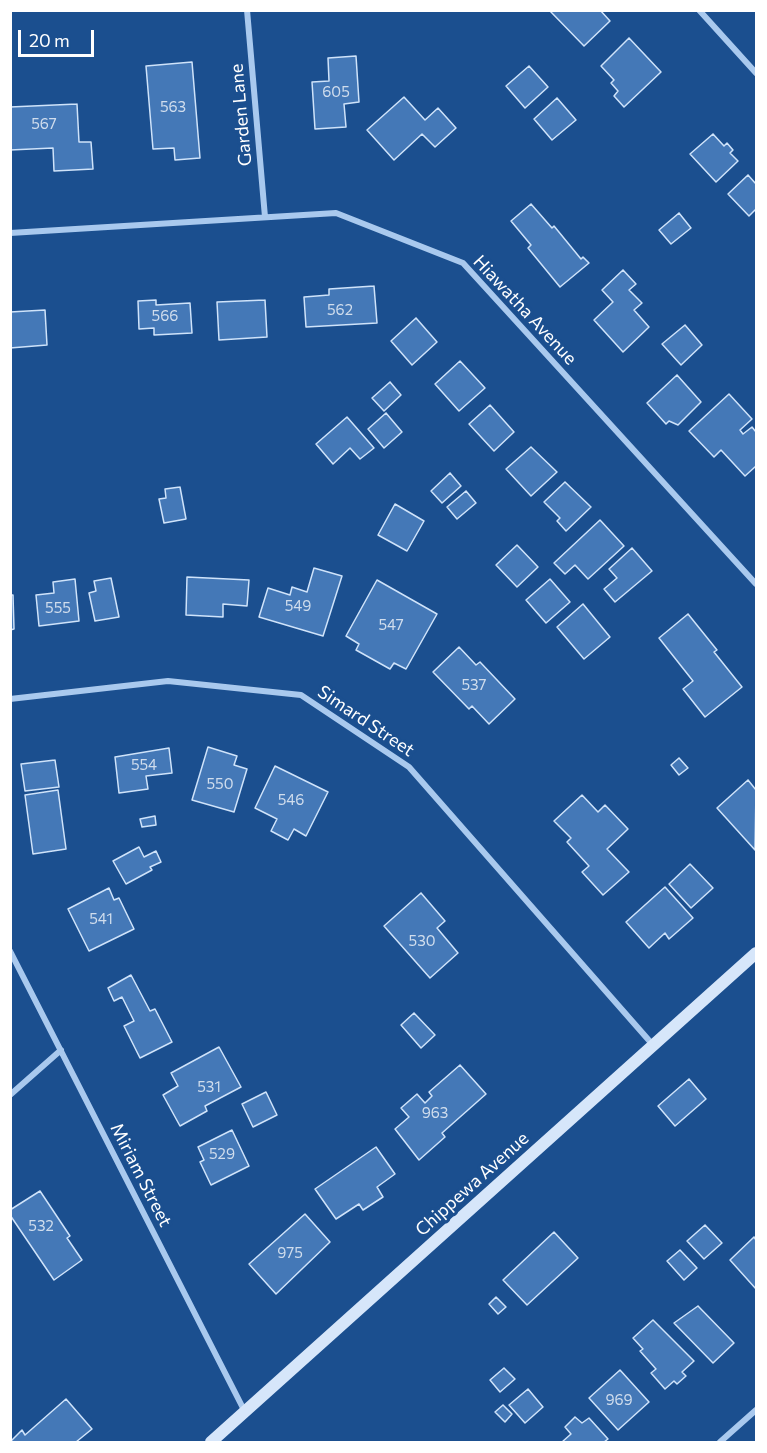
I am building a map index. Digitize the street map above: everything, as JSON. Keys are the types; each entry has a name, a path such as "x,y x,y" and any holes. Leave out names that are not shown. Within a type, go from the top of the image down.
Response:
{"street":[{"name":"Garden Lane","path":"247,10 265,217"},
{"path":"699,10 756,73"},
{"name":"Hiawatha Avenue","path":"10,233 336,213 463,263 756,584"},
{"name":"Simard Street","path":"10,699 168,681 301,695 409,767 653,1046"},
{"name":"Miriam Street","path":"10,951 245,1412"},
{"name":"Chippewa Avenue","path":"211,1443 756,953"},
{"path":"10,1095 61,1050"},
{"path":"720,1443 756,1410"}],"building":[{"path":"600,10 610,21 584,46 550,11"},
{"path":"629,38 661,72 624,107 614,96 618,91 611,83 614,80 601,66"},
{"path":"356,56 359,102 344,104 346,127 315,129 312,82 329,81 328,58"},
{"path":"192,62 200,158 175,160 174,148 153,149 146,66"},
{"path":"529,66 548,87 525,108 506,86"},
{"path":"404,97 425,120 438,108 456,128 435,147 422,134 394,160 367,130"},
{"path":"557,98 576,120 552,140 534,119"},
{"path":"77,104 79,142 91,142 93,169 54,171 53,148 10,150 10,107"},
{"path":"713,134 724,146 727,143 733,150 730,153 738,161 716,182 690,154"},
{"path":"748,175 756,184 756,209 749,216 728,194"},
{"path":"531,204 552,228 554,226 581,259 583,257 589,263 560,287 528,248 531,245 511,221"},
{"path":"679,213 691,228 671,244 659,230"},
{"path":"623,270 636,284 629,290 642,303 634,310 649,327 623,352 594,320 613,302 602,290"},
{"path":"374,286 377,323 306,327 304,297 329,295 329,289"},
{"path":"156,300 156,305 190,303 192,333 154,335 154,328 139,329 138,301"},
{"path":"265,300 267,337 219,340 217,302"},
{"path":"45,310 47,345 10,348 10,312"},
{"path":"416,318 437,342 412,365 391,341"},
{"path":"685,325 702,345 681,365 662,344"},
{"path":"460,361 485,388 459,411 435,384"},
{"path":"677,375 701,402 678,425 669,421 666,424 647,403"},
{"path":"390,382 401,395 384,411 372,398"},
{"path":"729,394 752,419 740,430 743,434 752,427 756,432 756,466 745,476 721,450 714,457 689,431"},
{"path":"490,405 514,432 494,451 469,424"},
{"path":"386,413 402,432 384,448 368,429"},
{"path":"347,417 374,448 360,459 350,448 333,464 316,444"},
{"path":"531,447 557,472 531,496 506,469"},
{"path":"450,473 461,486 442,503 431,491"},
{"path":"565,482 591,507 566,531 557,521 560,518 544,502"},
{"path":"180,487 186,519 164,523 159,499 166,498 165,489"},
{"path":"466,491 476,503 457,519 447,507"},
{"path":"395,504 424,521 407,551 378,535"},
{"path":"600,520 624,546 588,579 575,565 565,574 554,563"},
{"path":"517,545 538,567 517,587 496,565"},
{"path":"632,548 652,571 615,602 604,589 617,578 609,569"},
{"path":"314,568 342,576 323,636 259,617 268,588 290,595 292,587 307,592"},
{"path":"187,577 249,580 247,606 223,604 223,617 186,615"},
{"path":"111,578 119,617 95,621 89,593 96,591 94,581"},
{"path":"75,579 79,621 39,626 36,595 54,593 53,582"},
{"path":"550,579 570,602 546,623 526,600"},
{"path":"377,580 437,614 406,669 394,663 390,669 356,650 359,644 346,636"},
{"path":"10,595 13,595 14,629 10,630"},
{"path":"583,604 610,637 584,659 557,627"},
{"path":"688,614 717,650 714,652 742,687 705,717 683,689 693,681 659,638"},
{"path":"459,647 476,665 480,662 515,699 489,724 472,706 469,709 433,672"},
{"path":"208,747 237,756 234,765 247,769 234,812 192,800"},
{"path":"169,748 172,773 146,776 148,789 119,793 115,757"},
{"path":"679,758 688,768 679,775 671,765"},
{"path":"55,760 59,787 25,791 21,764"},
{"path":"275,766 328,792 306,836 294,829 288,840 271,831 277,819 255,808"},
{"path":"748,780 756,790 755,850 717,808"},
{"path":"58,790 66,849 33,854 25,795"},
{"path":"582,795 598,812 605,805 628,829 607,849 629,872 603,895 582,872 589,866 567,842 571,838 554,821"},
{"path":"155,816 156,825 142,827 140,819"},
{"path":"139,847 144,857 156,851 161,862 150,867 152,870 126,884 113,861"},
{"path":"690,864 713,888 691,908 669,884"},
{"path":"665,887 693,918 669,939 665,933 649,948 626,922"},
{"path":"109,888 114,900 119,898 134,929 89,951 68,909"},
{"path":"421,893 445,921 437,928 458,953 430,978 384,926"},
{"path":"131,975 150,1011 155,1009 172,1042 140,1058 124,1026 134,1021 122,997 114,1001 108,988"},
{"path":"414,1013 435,1035 421,1048 401,1025"},
{"path":"219,1047 241,1087 205,1106 207,1111 180,1126 163,1095 178,1086 171,1073"},
{"path":"460,1065 486,1094 442,1133 445,1137 419,1160 395,1129 409,1117 401,1108 417,1094 425,1103 432,1096 429,1092"},
{"path":"689,1079 706,1099 675,1126 658,1106"},
{"path":"266,1092 277,1115 253,1127 242,1104"},
{"path":"232,1130 249,1166 211,1185 200,1162 204,1160 198,1147"},
{"path":"376,1147 395,1174 377,1187 383,1197 363,1210 359,1204 336,1219 315,1189"},
{"path":"40,1191 70,1236 67,1238 82,1260 54,1280 10,1215 10,1210"},
{"path":"305,1214 330,1242 276,1294 249,1264"},
{"path":"705,1225 722,1243 704,1259 687,1241"},
{"path":"554,1232 578,1258 527,1305 503,1280"},
{"path":"754,1237 756,1240 756,1289 730,1260"},
{"path":"680,1250 697,1268 684,1280 667,1261"},
{"path":"496,1297 506,1307 498,1314 489,1304"},
{"path":"698,1306 734,1343 713,1363 674,1323"},
{"path":"653,1320 694,1361 682,1372 686,1376 677,1384 674,1381 665,1389 651,1373 656,1369 640,1351 643,1349 633,1338"},
{"path":"504,1368 515,1379 500,1392 490,1380"},
{"path":"620,1370 649,1402 618,1430 589,1398"},
{"path":"528,1389 543,1407 525,1423 509,1405"},
{"path":"66,1399 92,1429 76,1442 10,1442 22,1430 25,1435"},
{"path":"503,1405 512,1414 505,1422 495,1412"},
{"path":"575,1417 582,1423 589,1418 608,1439 604,1442 562,1442 571,1434 565,1427"}]}
